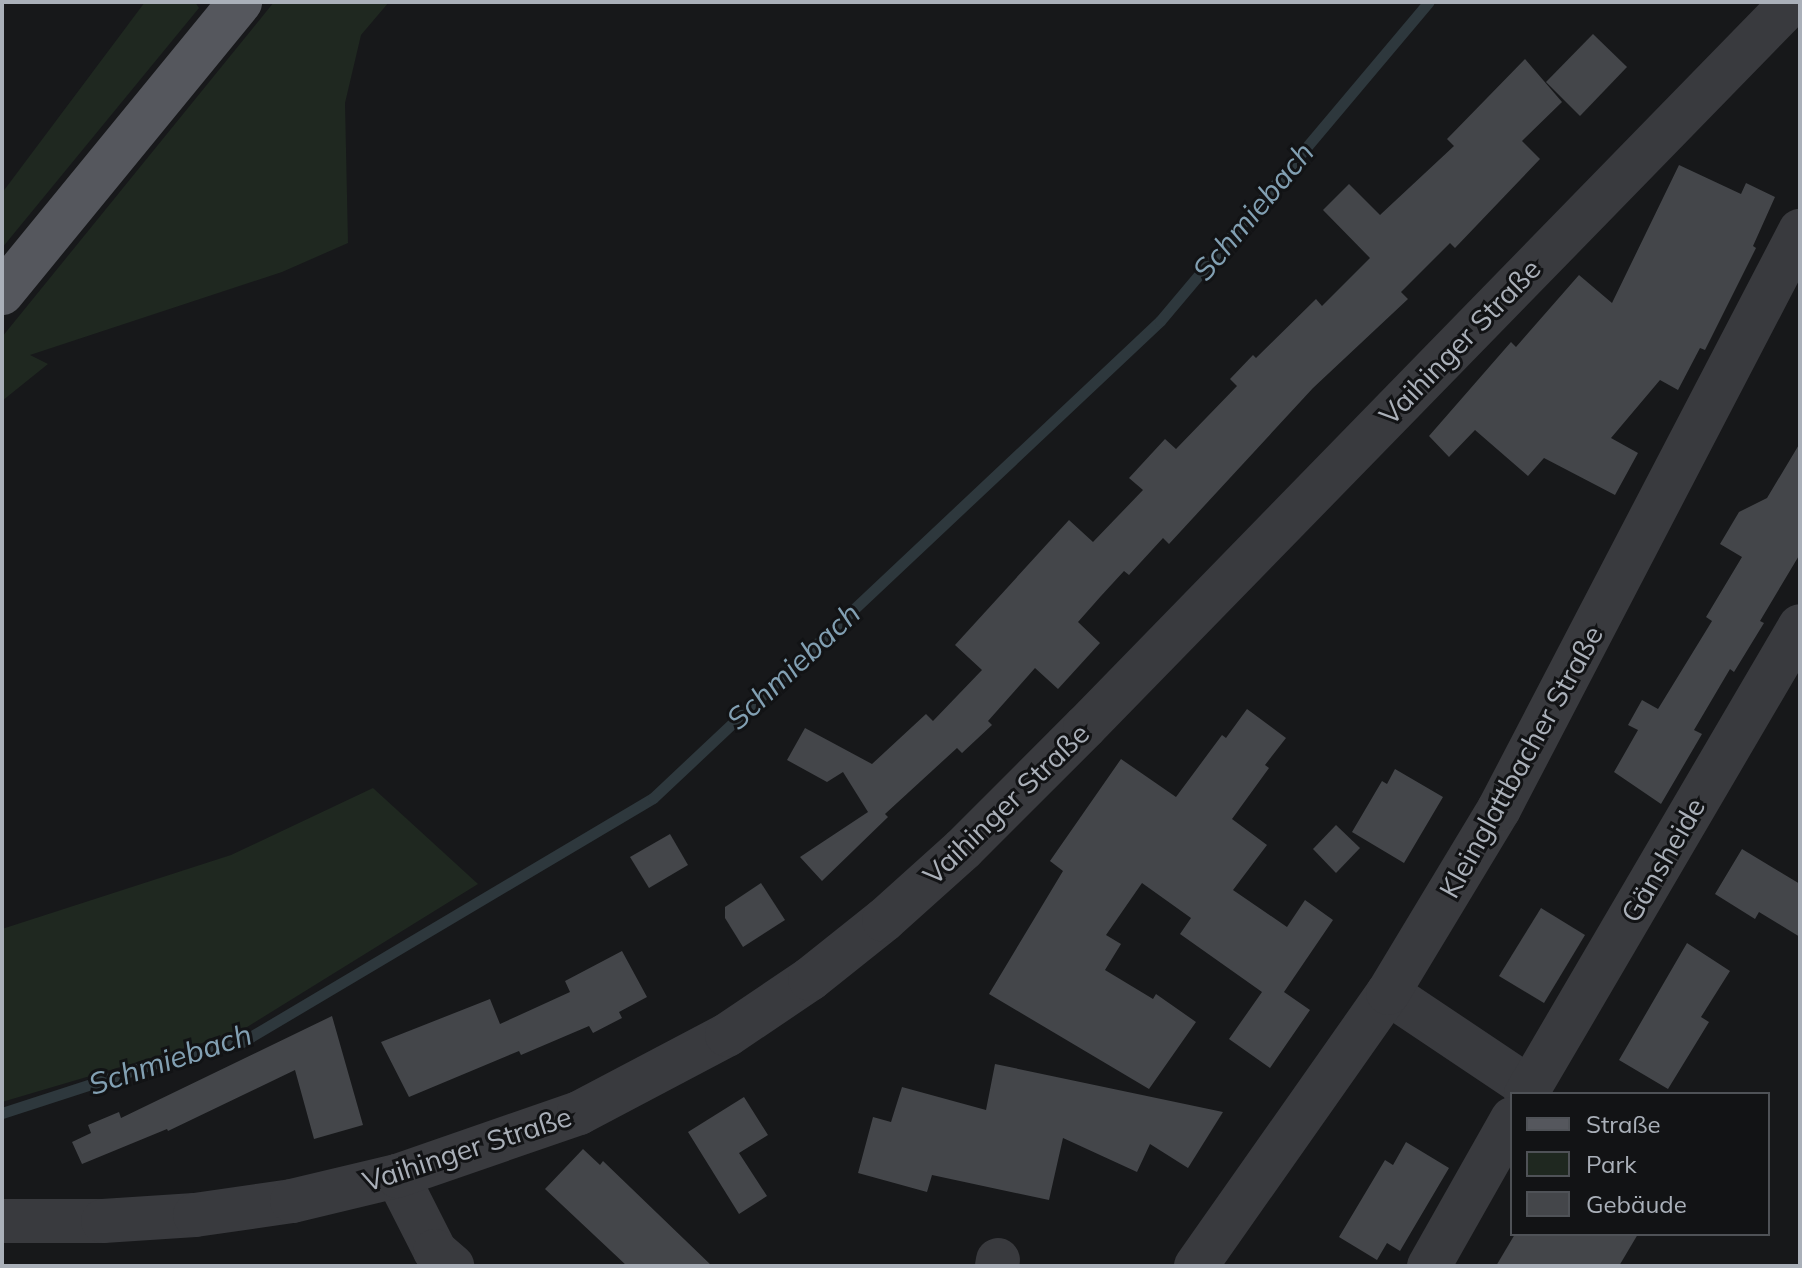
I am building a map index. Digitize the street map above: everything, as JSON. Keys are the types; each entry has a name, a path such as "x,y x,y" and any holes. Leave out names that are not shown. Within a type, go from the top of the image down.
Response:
{"main road":[{"path":"2,293 240,2"}],"street":[{"path":"1791,2 1800,13"},
{"name":"Vaihinger Straße","path":"2,1221 103,1221 195,1215 292,1201 397,1176 579,1113 727,1035 810,979 884,920 963,849 1791,2"},
{"name":"Kleinglattbacher Straße","path":"1196,1266 1388,993 1499,809 1800,231"},
{"name":"Gänsheide","path":"1528,1092 1800,626"},
{"path":"1388,993 1512,1092"},
{"name":"Gänsheide","path":"1429,1266 1510,1124"},
{"path":"397,1176 430,1257"}],"green space":[{"path":"145,2 195,2 199,8 2,248 2,193"},
{"path":"274,2 389,2 361,35 345,103 348,243 282,272 30,355 48,364 2,401 2,337"},
{"path":"373,788 478,884 239,1032 2,1102 2,929 231,855"}],"building":[{"path":"1593,34 1627,67 1580,116 1546,82"},
{"path":"1525,59 1562,102 1522,141 1540,159 1455,248 1450,243 1401,292 1408,299 1313,388 1169,544 1163,538 1129,575 1124,571 1101,596 1078,622 1100,643 1058,689 1035,668 988,721 992,725 962,753 957,748 885,814 888,817 822,881 800,857 868,812 843,772 827,782 787,760 805,728 872,764 926,714 933,721 982,670 955,645 1069,520 1093,542 1143,490 1129,478 1165,439 1176,449 1237,386 1230,379 1253,355 1256,358 1316,299 1322,306 1370,258 1323,210 1349,184 1380,215 1454,146 1447,139"},
{"path":"1679,165 1741,194 1746,183 1775,197 1753,246 1756,248 1705,350 1700,348 1678,390 1660,380 1611,438 1638,453 1615,495 1544,458 1528,476 1475,430 1449,457 1429,436 1511,342 1516,347 1579,275 1612,303"},
{"path":"1800,443 1800,554 1760,621 1764,623 1734,672 1730,669 1694,730 1702,734 1661,804 1614,772 1638,730 1628,725 1642,700 1658,709 1712,621 1706,617 1742,557 1720,544 1739,512 1767,498"},
{"path":"1247,709 1286,738 1265,765 1269,768 1232,819 1267,845 1233,890 1287,927 1305,900 1333,920 1284,992 1310,1010 1270,1068 1229,1039 1262,992 1180,934 1191,918 1142,883 1106,935 1121,944 1105,970 1153,999 1156,994 1196,1022 1149,1089 989,994 1063,871 1050,861 1121,759 1176,797 1222,735 1226,738"},
{"path":"1395,769 1443,797 1404,863 1352,832 1382,781 1387,784"},
{"path":"1336,825 1360,848 1336,873 1313,849"},
{"path":"670,834 688,865 649,888 630,857"},
{"path":"1742,849 1800,884 1800,937 1759,912 1755,919 1715,894"},
{"path":"761,883 785,920 743,947 725,918 725,907"},
{"path":"1541,908 1585,935 1544,1003 1499,976"},
{"path":"1687,943 1730,971 1701,1017 1709,1022 1668,1089 1619,1060"},
{"path":"622,951 647,997 619,1012 622,1018 593,1033 589,1026 521,1055 519,1051 409,1097 381,1042 490,999 500,1024 570,992 565,981"},
{"path":"332,1016 363,1125 314,1139 295,1070 168,1131 82,1164 72,1142 91,1133 88,1125 119,1112 121,1118"},
{"path":"995,1064 1223,1112 1188,1168 1150,1144 1137,1172 1063,1138 1049,1200 932,1175 927,1192 858,1173 873,1117 891,1122 902,1087 986,1110"},
{"path":"744,1097 768,1135 739,1153 767,1196 739,1214 688,1132"},
{"path":"1406,1142 1449,1168 1400,1251 1387,1243 1377,1260 1339,1237 1385,1160 1393,1165"},
{"path":"583,1149 600,1165 603,1161 712,1266 627,1266 545,1189"},
{"path":"1514,1236 1637,1236 1619,1266 1496,1266"}],"waterway":[{"name":"Schmiebach","path":"2,1113 171,1058 242,1042 653,798 1160,321 1429,2"}]}
